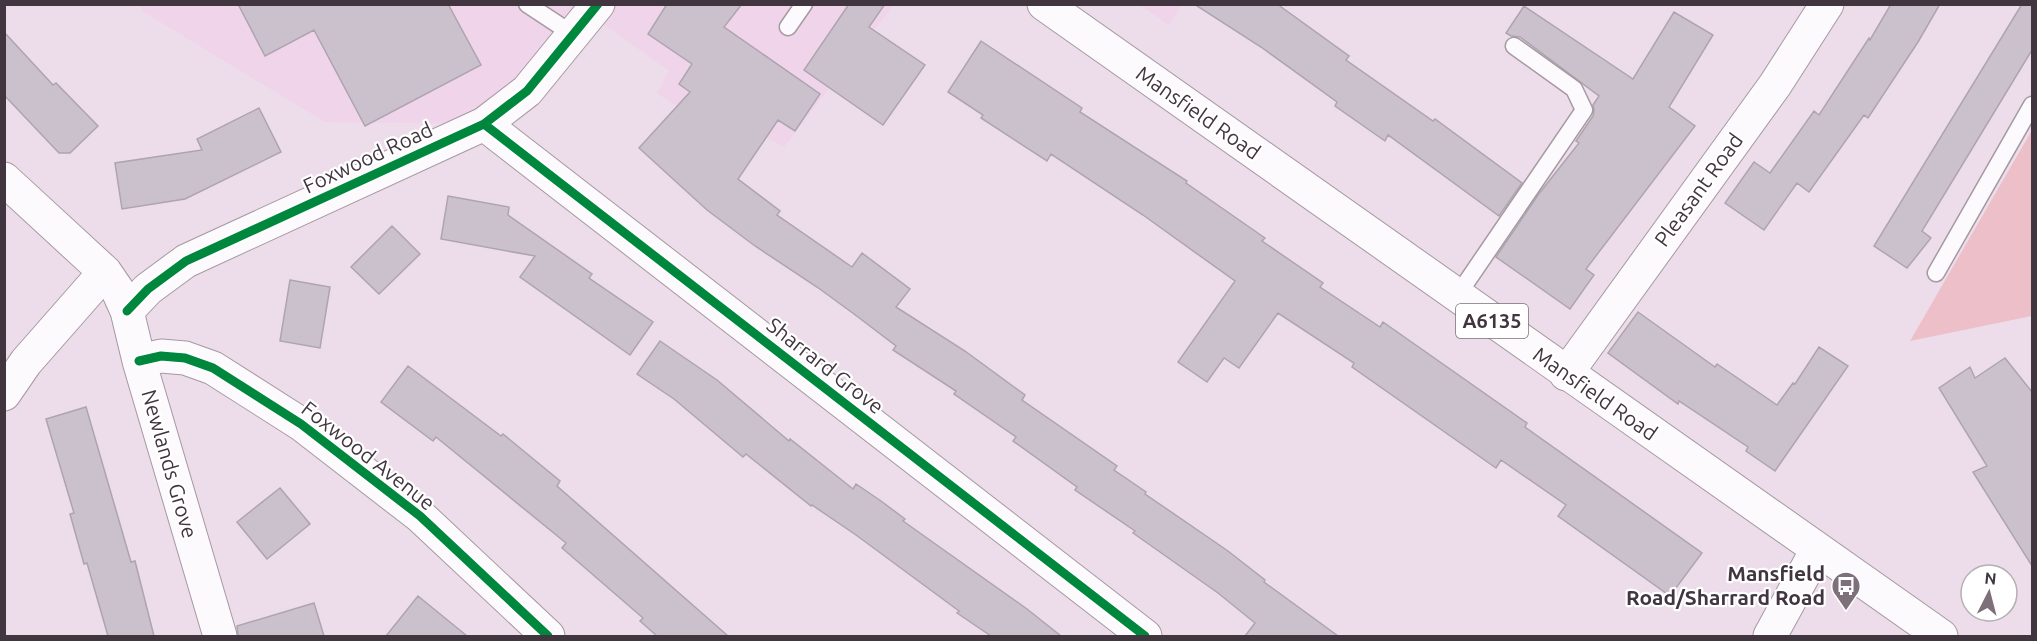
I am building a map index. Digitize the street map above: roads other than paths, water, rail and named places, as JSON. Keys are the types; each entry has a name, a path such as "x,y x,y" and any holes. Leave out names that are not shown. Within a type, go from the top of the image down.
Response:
{"street":[{"name":"Foxwood Road","path":"4,394 26,362 117,291 148,289 186,261 484,124 527,91 598,4"},
{"name":"Mansfield Road","path":"1044,4 1566,374 1941,636"},
{"name":"Pleasant Road","path":"1566,374 1775,85 1827,4"},
{"name":"Sharrard Grove","path":"484,124 1145,636"},
{"path":"4,179 117,291"},
{"name":"Newlands Grove","path":"117,291 220,636"},
{"name":"Foxwood Avenue","path":"139,361 161,356 185,358 213,368 301,424 420,516 548,636"},
{"path":"1770,636 1817,550"}],"lane":[{"path":"527,4 574,35"},
{"path":"788,27 804,4"},
{"path":"1457,296 1584,111 1574,89 1514,46"},
{"path":"1936,273 2032,105"}],"place":[{"name":"Mansfield Road/Sharrard Road","path":"1846,612"}]}
